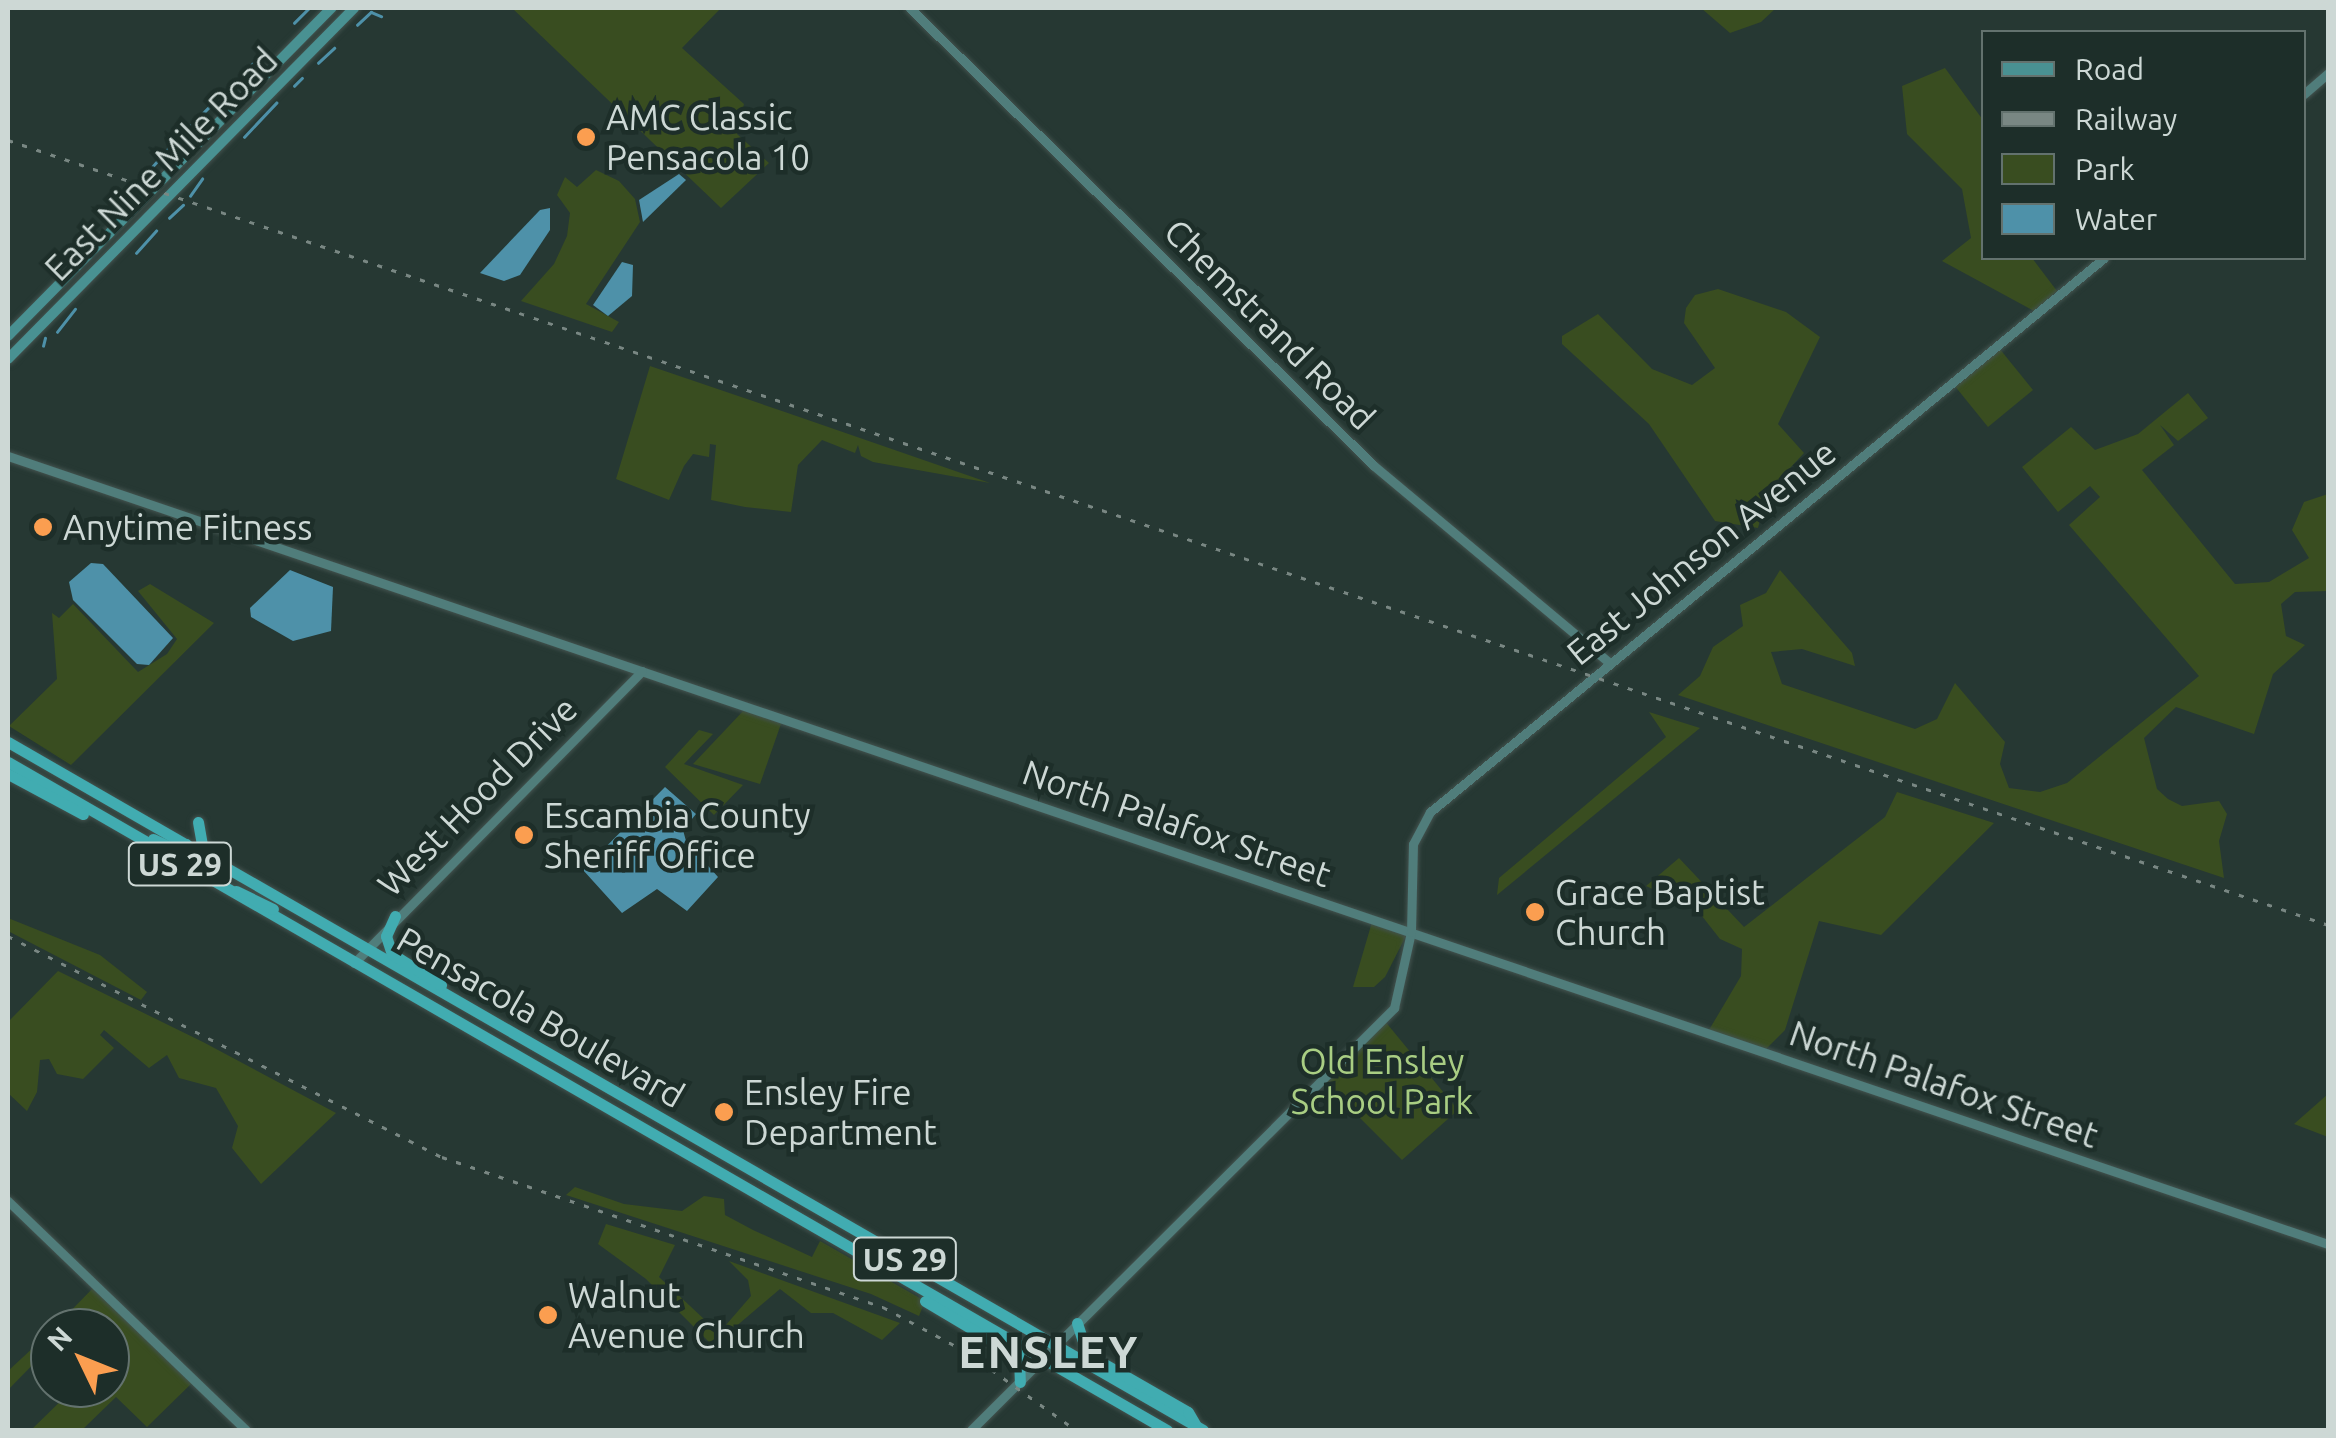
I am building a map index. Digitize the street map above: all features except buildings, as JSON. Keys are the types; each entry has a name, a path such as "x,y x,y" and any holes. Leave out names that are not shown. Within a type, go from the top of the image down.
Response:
{"highway":[{"name":"Pensacola Boulevard","path":"8,738 1197,1429"},
{"name":"Pensacola Boulevard","path":"8,762 1168,1430"},
{"path":"8,774 147,844"},
{"path":"72,800 165,846 186,844"},
{"path":"198,822 202,845 242,868 252,882"},
{"path":"221,888 247,893 348,952 364,947"},
{"path":"395,916 386,936 392,954 460,1002"},
{"path":"354,963 378,963 460,1002"},
{"path":"534,1065 628,1112 647,1110"},
{"path":"634,1123 654,1122 744,1166"},
{"path":"761,1196 825,1226 843,1223"},
{"path":"915,1286 919,1297 1018,1356 1020,1382"},
{"path":"938,1299 956,1302 1032,1346 1056,1345"},
{"path":"1077,1324 1087,1354 1188,1412 1197,1429"},
{"path":"1042,1359 1067,1360 1197,1429"}],"main road":[{"name":"East Nine Mile Road","path":"10,328 71,276 332,8"},
{"path":"254,108 346,8"},
{"name":"East Nine Mile Road","path":"8,360 354,8"},
{"path":"236,126 248,124 363,8"},
{"name":"Chemstrand Road","path":"910,8 1373,465 1609,662"},
{"path":"2306,92 2328,73"},
{"path":"219,143 218,132 252,89"},
{"path":"177,186 210,143 208,133"},
{"path":"140,202 151,212"},
{"path":"107,257 141,213 140,202"},
{"name":"East Johnson Avenue","path":"971,1430 1384,1020 1400,995 1412,932 1411,856 1430,812 2102,260"},
{"path":"42,324 71,276"},
{"path":"30,336 32,318 71,276"},
{"path":"8,351 10,328"},
{"name":"North Palafox Street","path":"8,456 2328,1244"},
{"name":"West Hood Drive","path":"354,963 364,947 642,671"},
{"path":"8,1200 246,1430"}],"green space":[{"path":"512,8 721,8 682,48 744,104 737,134 769,163 721,208"},
{"path":"1701,8 1776,8 1761,22 1730,33"},
{"path":"1945,68 1981,117 1981,260 2034,260 2057,291 2034,311 1942,261 1971,238 1962,189 1907,134 1902,86"},
{"path":"596,170 619,181 635,199 640,222 586,304 619,322 612,332 521,301 554,264 567,236 570,213 557,195 565,177 577,187"},
{"path":"1718,289 1786,312 1820,337 1778,424 1804,453 1767,493 1758,528 1715,521 1649,424 1562,344 1562,336 1598,314 1652,369 1692,385 1715,368 1684,323 1686,308 1695,295"},
{"path":"1999,348 2033,390 1988,427 1954,385"},
{"path":"650,366 990,483 873,462 861,456 858,445 855,453 822,440 798,465 791,512 745,507 711,500 716,445 710,444 709,457 693,454 684,466 669,500 616,479"},
{"path":"2188,393 2208,418 2178,441 2160,425 2174,445 2142,470 2235,584 2269,582 2309,558 2292,530 2304,502 2328,494 2328,591 2295,592 2281,604 2286,636 2305,645 2273,674 2254,734 2176,707 2144,738 2157,789 2182,806 2219,801 2227,814 2219,841 2224,878 1678,695 1700,676 1713,647 1743,626 1740,605 1766,593 1780,570 1852,653 1855,666 1802,649 1771,652 1782,684 1915,729 1937,719 1955,683 2005,742 2000,764 2009,788 2040,792 2067,783 2199,676 2069,525 2100,497 2090,486 2058,512 2022,467 2071,427 2095,450 2138,434"},
{"path":"150,584 214,623 71,765 9,726 57,679 52,613 59,618 73,604 138,672 167,654 177,639 138,591"},
{"path":"745,709 782,721 760,784 693,764"},
{"path":"1649,712 1700,728 1497,895 1499,878 1666,737"},
{"path":"699,730 713,734 684,764 743,785 714,815 665,767"},
{"path":"1897,792 1994,823 1881,935 1819,921 1785,1030 1766,1049 1709,1030 1741,976 1742,949 1720,939 1698,911 1646,886 1679,858 1744,927 1885,817"},
{"path":"8,918 100,955 147,992 141,1000 8,931"},
{"path":"1372,922 1407,934 1385,977 1374,987 1353,987"},
{"path":"58,971 336,1113 261,1184 232,1148 238,1126 216,1088 179,1078 167,1055 149,1068 104,1030 100,1035 114,1048 83,1079 57,1074 49,1059 40,1060 37,1092 27,1111 8,1093 8,1022"},
{"name":"Old Ensley School Park","path":"1384,1020 1458,1110 1402,1160 1323,1081"},
{"path":"2328,1094 2328,1137 2294,1124"},
{"path":"575,1187 624,1204 682,1211 704,1196 724,1199 725,1215 753,1230 812,1257 820,1241 925,1301 919,1316 871,1294 566,1195"},
{"path":"606,1224 675,1245 659,1277 719,1333 751,1296 748,1280 729,1261 900,1323 882,1340 833,1313 811,1313 780,1289 713,1346 646,1279 598,1244"},
{"path":"93,1288 114,1308 74,1308"},
{"path":"130,1324 192,1383 147,1427 127,1408"},
{"path":"30,1351 30,1367 8,1390 8,1371"},
{"path":"54,1408 105,1408 82,1430 31,1430"}],"water":[{"path":"679,174 686,180 643,222 639,200"},
{"path":"550,208 550,230 520,275 504,281 480,273 540,210"},
{"path":"622,262 633,265 632,296 608,316 593,305"},
{"path":"91,563 103,564 173,638 149,665 137,664 73,600 69,582"},
{"path":"290,570 333,587 331,631 293,641 251,617 250,608"},
{"path":"665,787 696,814 683,830 686,841 718,877 687,911 657,889 622,913 583,870"}],"waterway":[{"path":"294,23 309,8"},
{"path":"357,25 371,12 381,16"},
{"path":"318,63 334,48"},
{"path":"251,65 264,54"},
{"path":"294,86 302,78"},
{"path":"223,94 236,81"},
{"path":"244,137 276,103"},
{"path":"201,115 210,106"},
{"path":"183,134 190,126"},
{"path":"166,151 170,146"},
{"path":"142,178 158,160"},
{"path":"190,196 202,179"},
{"path":"169,218 183,205"},
{"path":"136,253 156,231"},
{"path":"57,332 75,309"},
{"path":"43,346 45,338"}],"railway":[{"path":"8,140 2328,925"},
{"path":"8,936 442,1157 883,1307 967,1352 1076,1430"}],"place":[{"name":"AMC Classic Pensacola 10","path":"586,137"},
{"name":"Anytime Fitness","path":"43,527"},
{"name":"Escambia County Sheriff Office","path":"524,835"},
{"name":"Grace Baptist Church","path":"1535,912"},
{"name":"Ensley Fire Department","path":"724,1112"},
{"name":"Walnut Avenue Church","path":"548,1315"}],"district":[{"name":"ENSLEY","path":"1049,1352"}]}
